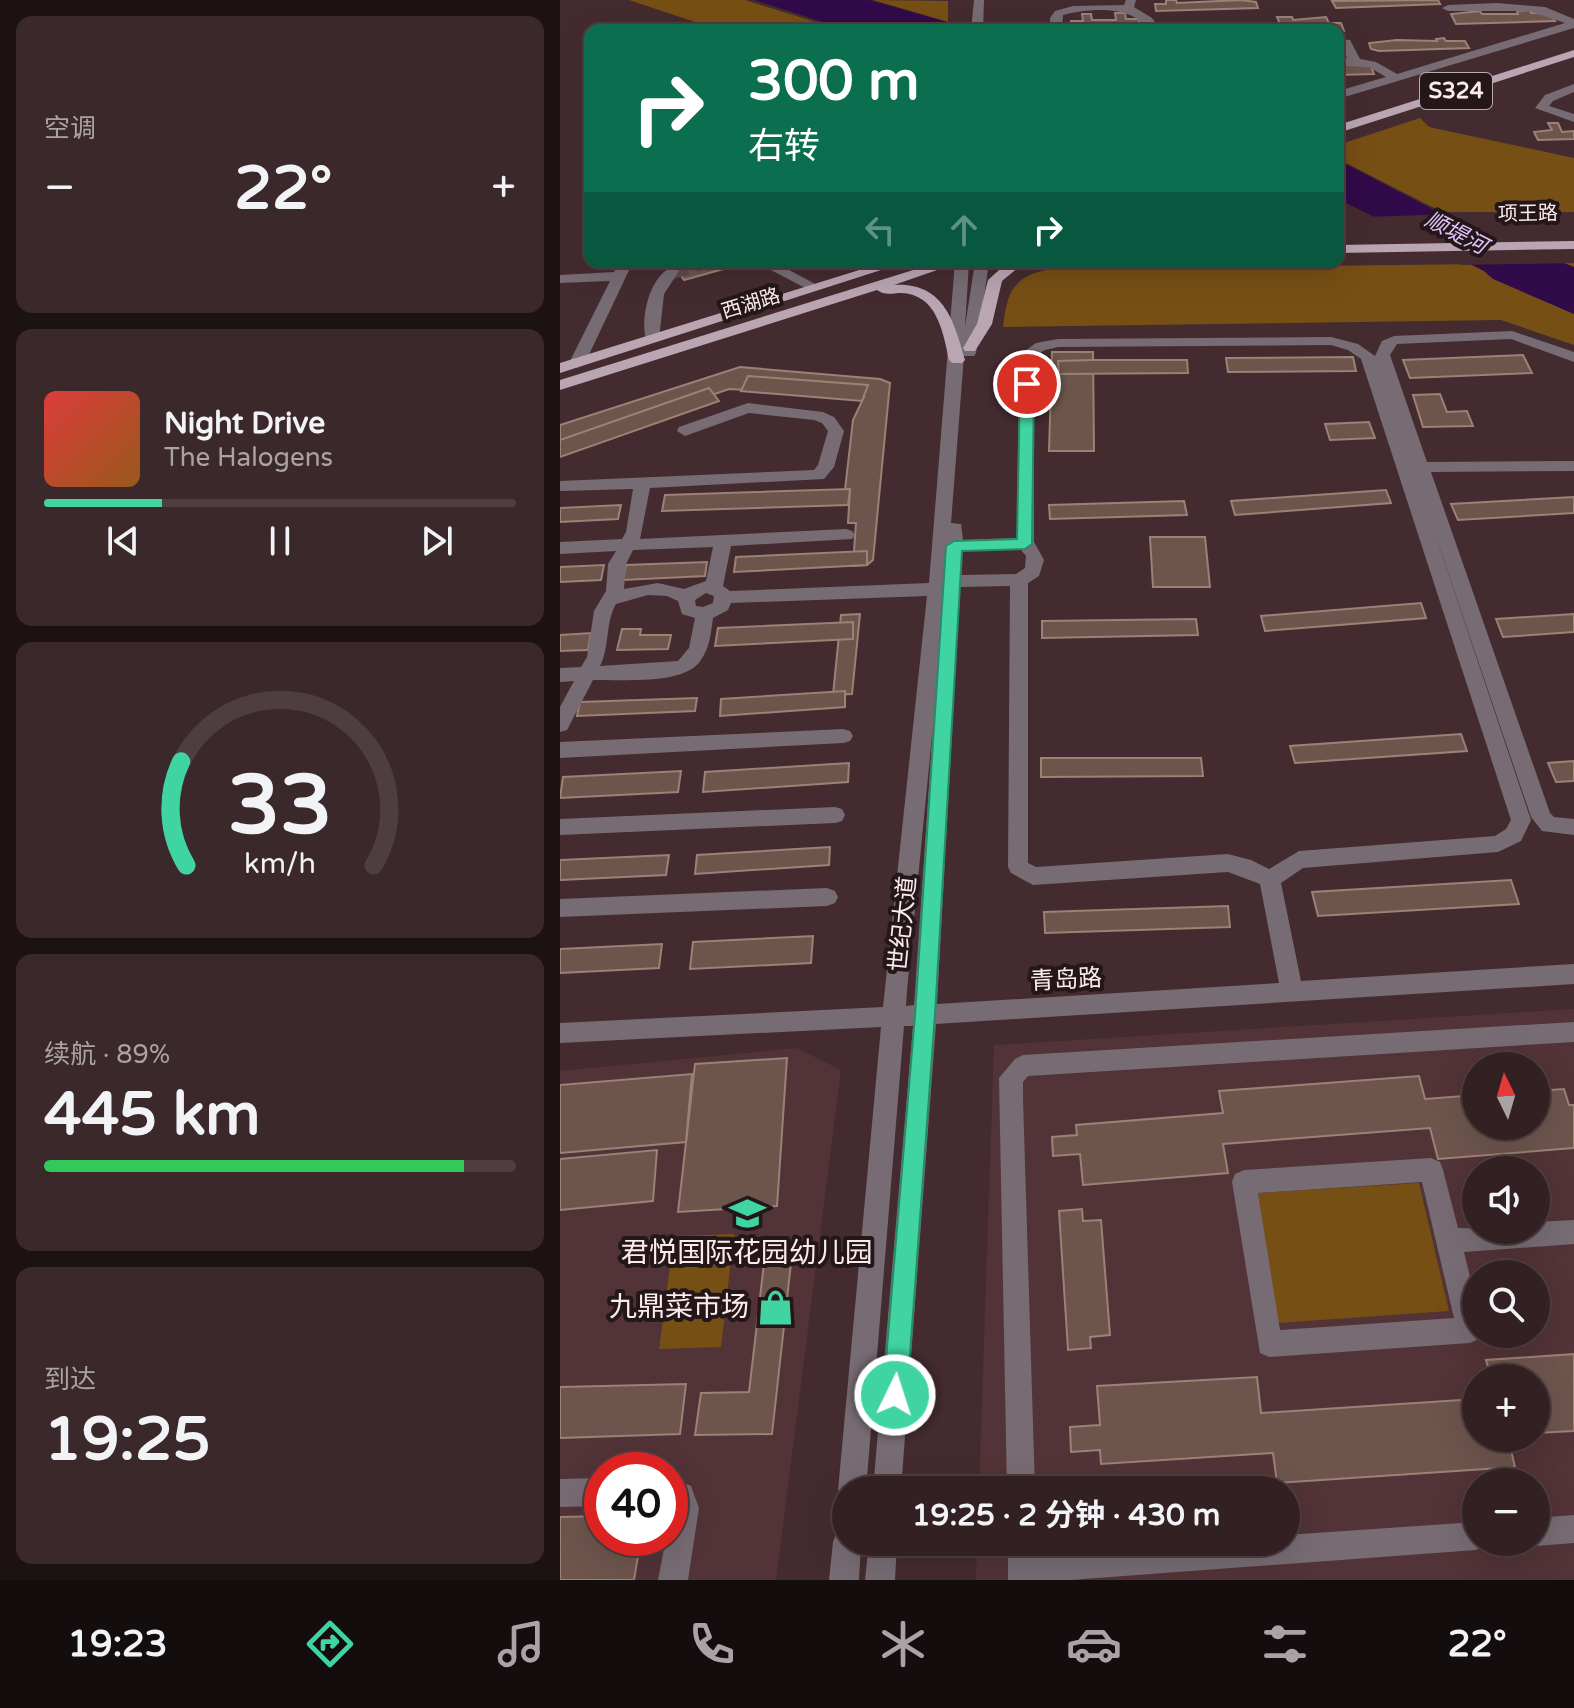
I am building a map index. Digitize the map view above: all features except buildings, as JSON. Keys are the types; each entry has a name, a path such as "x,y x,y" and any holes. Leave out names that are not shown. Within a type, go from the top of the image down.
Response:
{"main road":[{"name":"S324","path":"1344,127 1574,53"},
{"name":"项王路","path":"1344,237 1574,234"},
{"name":"项王路","path":"1344,249 1574,245"},
{"path":"782,298 866,268"},
{"name":"西湖路","path":"560,368 880,268"},
{"name":"西湖路","path":"560,385 934,268"},
{"path":"963,354 987,320 994,278 1009,268"},
{"path":"783,315 871,292 893,289 922,293 945,312 963,354"}],"street":[{"path":"977,24 979,0"},
{"path":"990,24 991,0"},
{"path":"1056,24 1056,18 1065,11 1130,4 1151,24"},
{"path":"1448,8 1537,7 1561,14 1574,23"},
{"path":"1344,93 1574,23"},
{"path":"1344,42 1354,60"},
{"path":"1344,62 1372,64 1396,78"},
{"path":"1574,88 1549,98 1541,108 1574,118"},
{"path":"775,268 814,287"},
{"name":"世纪大道","path":"853,1476 894,1016 947,546 963,354 962,268"},
{"name":"世纪大道","path":"963,354 981,268"},
{"path":"560,279 622,269"},
{"path":"577,363 622,269"},
{"path":"652,339 656,298 665,278 672,271"},
{"path":"1574,357 1512,335 1394,340 1387,344 1382,355 1541,817 1549,825 1574,827"},
{"path":"686,598 694,590 719,592 1019,580 1033,572 1035,557 1025,544 1027,355 1031,350 1058,343 1331,341 1353,347 1368,357 1521,820 1514,835 1498,844 1299,860 1270,879"},
{"path":"560,486 818,475 826,467 836,431 828,420 817,415 748,408 685,431"},
{"path":"1420,467 1574,466"},
{"path":"560,725 596,657 603,611 615,591 617,564 635,532 642,483"},
{"path":"560,548 846,535"},
{"path":"686,598 688,610 705,614 722,606 719,592 723,541"},
{"path":"947,546 1025,544"},
{"path":"1019,580 1018,867 1033,876 1059,876 1228,863 1244,866 1270,879"},
{"name":"世纪大道","path":"888,1476 925,1015 942,583"},
{"path":"609,600 634,591 659,588 686,598"},
{"path":"560,675 675,670 691,663 696,655 705,614"},
{"path":"560,750 843,736"},
{"path":"560,827 835,815"},
{"path":"1270,879 1292,993"},
{"path":"560,908 827,897"},
{"name":"青岛路","path":"560,1033 925,1015 1574,974"},
{"path":"1021,1476 1011,1078 1023,1066 1574,1032"},
{"path":"1431,1170 1448,1241 1470,1330 1269,1344 1244,1182 1431,1170"},
{"path":"1448,1241 1574,1232"},
{"path":"560,1493 584,1492"},
{"path":"1550,1531 1574,1529"},
{"path":"1023,1564 1462,1537"},
{"path":"673,1580 677,1556"},
{"path":"844,1580 846,1556"},
{"path":"880,1580 882,1556"}],"shaded area":[{"path":"629,0 745,0 822,24 701,24"},
{"path":"873,0 948,1 948,22"},
{"path":"1420,118 1429,127 1574,158 1574,212 1442,212 1344,162 1344,143"},
{"path":"1574,263 1574,345 1501,320 1003,327 1014,287 1028,276 1052,269"},
{"path":"1574,1009 1574,1580 976,1580 977,1556 1300,1556 1300,1476 979,1476 994,1045"},
{"path":"797,1048 841,1070 776,1580 560,1580 560,1071"},
{"path":"1419,1183 1449,1311 1278,1323 1258,1193"},
{"path":"734,1234 721,1347 659,1349 674,1236"}],"water":[{"path":"754,0 870,0 954,24 829,24"},
{"name":"顺堤河","path":"1344,163 1442,214 1574,267 1574,314 1493,279 1484,271 1344,202"}],"pier":[{"path":"1453,214 1574,263 1462,265 1364,217"}],"tunnel":[{"path":"672,271 682,268"}],"place":[{"name":"君悦国际花园幼儿园","path":"747,1213"},
{"name":"九鼎菜市场","path":"775,1307"}],"route":[{"path":"895,1395 925,1015 954,546 1025,544 1027,384"}]}
